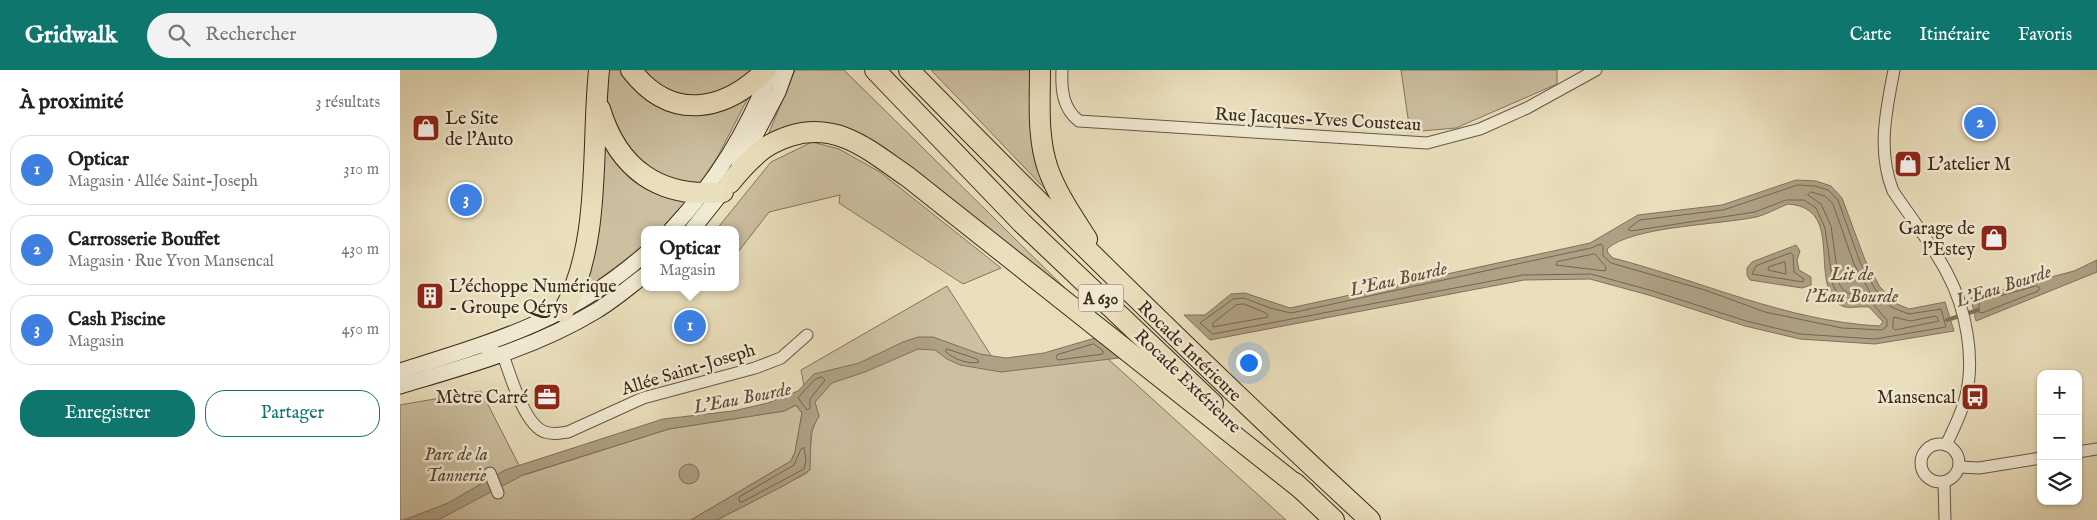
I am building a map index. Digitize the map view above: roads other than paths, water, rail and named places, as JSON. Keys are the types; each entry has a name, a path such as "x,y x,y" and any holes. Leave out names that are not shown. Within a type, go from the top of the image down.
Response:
{"highway":[{"path":"563,312 584,262 589,229 599,70"},
{"path":"631,70 640,82 654,92 683,104 700,106 713,104 741,92 766,70"},
{"path":"861,70 1022,223"},
{"name":"Rocade Extérieure","path":"875,70 1022,223 1334,520"},
{"name":"Rocade Intérieure","path":"909,70 1106,270 1229,390 1370,520"},
{"path":"1040,70 1040,126 1048,169 1060,196 1106,270"},
{"path":"596,98 613,143 650,180 668,189 703,194 726,187 757,154 772,144 805,131 834,134 866,147 908,177 1305,492"}],"main road":[{"path":"675,226 703,194 741,137 771,70"},
{"path":"695,226 726,187 778,92 786,70"},
{"path":"400,372 480,346 533,326 563,312 588,297 641,257"},
{"path":"400,386 503,355 550,336 596,311 641,278"}],"street":[{"name":"Rue Jacques-Yves Cousteau","path":"1062,70 1062,85 1066,105 1071,115 1079,121 1428,143 1480,129 1527,108 1596,70"},
{"path":"1894,70 1883,141 1888,180 1892,191 1942,264 1956,292 1967,335 1969,378 1965,399 1946,445"},
{"name":"Allée Saint-Joseph","path":"503,355 532,423 543,432 555,434 568,432 643,398 756,368 780,358 807,335"},
{"path":"480,346 503,355"},
{"path":"1940,444 1946,445 1955,451 1959,467 1953,477 1944,482 1931,480 1926,476 1921,465 1924,453 1928,448 1940,444"},
{"path":"2082,452 2097,450"},
{"path":"1959,467 1979,468 2037,459"},
{"path":"490,473 498,493"},
{"path":"1944,482 1945,520"}],"water":[{"name":"Lit de l'Eau Bourde","path":"1796,180 1816,181 1831,186 1842,198 1865,260 1880,287 1895,303 1909,309 1945,302 1954,331 1875,344 1800,339 1745,326 1652,296 1590,279 1524,280 1210,340 1184,315 1205,315 1231,294 1245,293 1290,308 1590,243 1638,215 1722,205","holes":["1788,204 1806,209 1816,219 1822,232 1827,281 1832,295 1845,307 1869,307 1883,322 1879,326 1811,317 1744,299 1613,258 1607,249 1619,241 1636,235 1677,227 1756,217"]},
{"path":"1796,245 1800,251 1797,260 1799,270 1811,277 1811,285 1802,288 1750,280 1747,275 1747,268 1752,262"},
{"path":"2097,260 2097,272 1976,321 1971,298 2074,271"},
{"path":"918,337 933,337 980,354 1006,358 1044,353 1095,338 1119,358 1001,372 960,365 947,359 935,350 918,349 865,372 832,383 815,402 819,416 811,431 810,470 717,520 691,520 791,461 795,452 802,413 796,405 784,411 669,429 523,475 438,520 404,520 448,503 505,470 663,419 733,411 768,403 798,391 814,374 859,363"},
{"path":"689,464 696,467 699,474 696,481 689,484 682,481 679,474 682,467"}],"waterway":[{"name":"L'Eau Bourde","path":"1947,320 1978,310"}],"place":[{"name":"Carrosserie Bouffet","path":"1980,123"},
{"name":"Le Site de l'Auto","path":"426,128"},
{"name":"L'atelier M","path":"1908,164"},
{"name":"Cash Piscine","path":"466,200"},
{"name":"Garage de l’Estey","path":"1994,238"},
{"name":"L'échoppe Numérique - Groupe Qérys","path":"430,296"},
{"name":"Opticar","path":"690,326"},
{"name":"Mètre Carré","path":"547,397"},
{"name":"Mansencal","path":"1975,397"}],"park label":[{"name":"Parc de la Tannerie","path":"456,464"}]}
